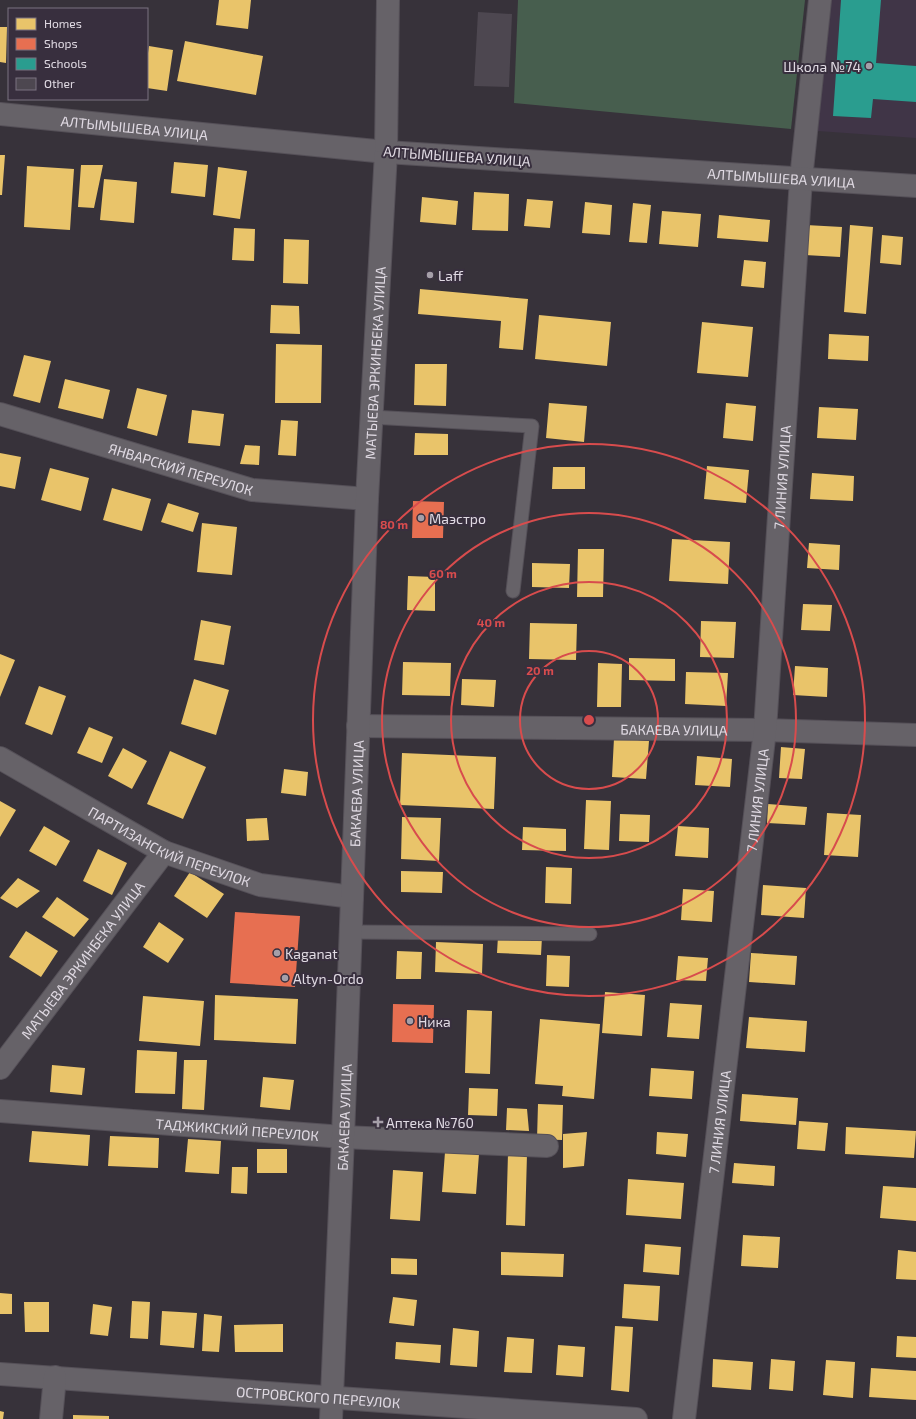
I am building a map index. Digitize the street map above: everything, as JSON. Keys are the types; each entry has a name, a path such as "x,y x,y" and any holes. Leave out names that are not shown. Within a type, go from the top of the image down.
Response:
{"street":[{"name":"МАТЫЕВА ЭРКИНБЕКА УЛИЦА","path":"358,726 371,417 386,152 388,0"},
{"name":"7 ЛИНИЯ УЛИЦА","path":"684,1419 765,730 801,178 820,0"},
{"name":"АЛТЫМЫШЕВА УЛИЦА","path":"0,114 386,152 916,186"},
{"name":"ЯНВАРСКИЙ ПЕРЕУЛОК","path":"0,414 252,490 367,499"},
{"name":"БАКАЕВА УЛИЦА","path":"331,1419 358,726 765,730 916,735"},
{"name":"ПАРТИЗАНСКИЙ ПЕРЕУЛОК","path":"0,758 164,852 260,885 352,897"},
{"name":"МАТЫЕВА ЭРКИНБЕКА УЛИЦА","path":"0,1068 164,852"},
{"name":"ТАДЖИКСКИЙ ПЕРЕУЛОК","path":"0,1111 343,1137 547,1146"},
{"name":"ОСТРОВСКОГО ПЕРЕУЛОК","path":"0,1374 636,1419"},
{"path":"51,1419 55,1377"}],"lane":[{"path":"371,417 532,426 513,591"},
{"path":"350,932 590,934"}],"shaded area":[{"name":"Школа №74","path":"827,0 916,0 916,138 818,131"}],"green space":[{"path":"518,0 805,0 791,129 514,103"}],"building: Homes":[{"path":"219,0 251,0 248,29 216,25"},
{"path":"0,27 7,27 6,63 0,62"},
{"path":"185,41 263,56 256,95 177,81"},
{"path":"149,46 173,50 167,91 148,88"},
{"path":"0,155 5,155 2,195 0,195"},
{"path":"174,162 208,165 205,197 171,193"},
{"path":"81,165 103,165 94,208 78,207"},
{"path":"27,166 74,169 70,230 24,227"},
{"path":"218,167 247,171 240,219 213,215"},
{"path":"104,179 137,182 134,223 100,220"},
{"path":"474,192 509,194 508,231 472,230"},
{"path":"422,197 458,201 456,225 420,222"},
{"path":"527,199 553,201 550,228 524,226"},
{"path":"585,202 612,205 610,235 582,233"},
{"path":"633,203 651,205 647,243 629,242"},
{"path":"662,211 701,214 698,247 659,244"},
{"path":"719,215 770,220 768,242 717,238"},
{"path":"806,225 842,227 840,257 805,255"},
{"path":"850,225 873,227 866,314 844,312"},
{"path":"234,228 255,229 254,261 232,260"},
{"path":"882,235 903,237 901,265 880,263"},
{"path":"284,239 309,240 308,284 283,283"},
{"path":"744,260 766,262 764,288 741,286"},
{"path":"420,289 528,299 523,350 499,348 501,321 418,314"},
{"path":"271,305 299,306 300,334 270,333"},
{"path":"539,315 611,322 607,366 535,359"},
{"path":"702,322 753,327 748,377 697,373"},
{"path":"829,334 869,336 868,361 828,359"},
{"path":"276,344 322,345 321,403 275,403"},
{"path":"24,355 51,361 40,403 13,396"},
{"path":"415,364 447,364 446,406 414,405"},
{"path":"65,379 110,390 103,419 58,408"},
{"path":"137,388 167,395 157,436 127,428"},
{"path":"549,403 587,406 584,442 546,438"},
{"path":"726,403 756,406 753,441 723,438"},
{"path":"819,407 858,409 856,440 817,438"},
{"path":"192,410 224,414 220,446 188,443"},
{"path":"281,420 298,421 296,456 278,455"},
{"path":"415,433 448,434 448,455 414,455"},
{"path":"245,445 260,446 259,465 240,464"},
{"path":"0,453 21,457 15,489 0,486"},
{"path":"707,466 749,470 746,503 704,499"},
{"path":"553,467 585,467 585,489 552,489"},
{"path":"50,468 89,478 81,511 41,500"},
{"path":"812,473 854,476 853,501 810,499"},
{"path":"112,488 151,499 142,531 103,520"},
{"path":"168,503 199,513 193,532 161,522"},
{"path":"202,523 237,527 232,575 197,572"},
{"path":"672,539 730,542 728,584 669,581"},
{"path":"809,543 840,545 839,570 807,568"},
{"path":"578,549 604,549 603,597 577,597"},
{"path":"532,563 570,564 569,588 532,587"},
{"path":"408,576 435,577 435,611 407,610"},
{"path":"803,604 832,605 830,631 801,630"},
{"path":"201,620 231,626 224,665 194,660"},
{"path":"701,621 736,622 734,658 700,657"},
{"path":"530,623 577,624 576,660 529,659"},
{"path":"0,654 15,660 0,697"},
{"path":"629,658 675,659 675,681 629,680"},
{"path":"403,662 451,663 450,696 402,695"},
{"path":"598,663 622,664 621,707 597,707"},
{"path":"795,666 828,668 827,697 793,695"},
{"path":"686,672 728,673 726,706 685,704"},
{"path":"194,679 229,690 216,735 181,724"},
{"path":"462,679 496,680 494,707 461,705"},
{"path":"39,686 66,696 52,735 25,724"},
{"path":"89,727 113,737 102,763 77,753"},
{"path":"614,738 649,741 646,779 612,777"},
{"path":"781,747 805,749 802,779 779,778"},
{"path":"123,748 147,761 132,789 108,776"},
{"path":"170,751 206,767 183,819 147,804"},
{"path":"402,753 496,757 494,809 400,805"},
{"path":"697,756 732,759 730,787 695,785"},
{"path":"284,769 308,772 306,796 281,793"},
{"path":"586,800 611,801 609,850 584,849"},
{"path":"0,801 16,810 0,837"},
{"path":"768,804 807,807 805,825 767,823"},
{"path":"827,813 861,815 858,857 824,855"},
{"path":"620,814 650,815 649,842 619,841"},
{"path":"402,817 441,818 439,861 401,859"},
{"path":"267,818 269,840 247,841 246,819"},
{"path":"44,826 70,841 56,866 29,851"},
{"path":"678,826 709,828 708,858 675,856"},
{"path":"523,827 566,829 566,851 522,850"},
{"path":"98,849 127,863 112,895 83,881"},
{"path":"546,867 572,868 571,904 545,903"},
{"path":"401,871 443,872 442,893 401,892"},
{"path":"190,872 224,894 207,918 174,896"},
{"path":"18,878 40,891 17,908 0,898"},
{"path":"763,885 806,888 804,918 761,915"},
{"path":"683,889 714,891 712,922 681,920"},
{"path":"57,897 89,919 74,937 42,917"},
{"path":"159,922 184,939 168,963 143,947"},
{"path":"26,931 58,951 41,977 9,957"},
{"path":"498,936 542,937 541,955 497,953"},
{"path":"436,942 483,944 482,974 435,972"},
{"path":"397,951 422,952 421,979 396,979"},
{"path":"751,953 797,956 795,985 749,982"},
{"path":"547,955 570,956 569,987 546,986"},
{"path":"678,956 708,958 706,981 676,980"},
{"path":"605,992 645,995 642,1036 602,1033"},
{"path":"215,995 298,999 296,1044 214,1040"},
{"path":"143,996 204,1001 200,1046 139,1041"},
{"path":"670,1003 702,1005 699,1039 667,1037"},
{"path":"467,1010 492,1011 490,1074 465,1073"},
{"path":"749,1017 807,1021 805,1052 746,1048"},
{"path":"540,1019 600,1024 594,1099 562,1096 563,1086 535,1084"},
{"path":"137,1050 177,1052 175,1094 135,1093"},
{"path":"184,1060 207,1060 204,1110 182,1109"},
{"path":"52,1065 85,1068 82,1095 50,1092"},
{"path":"651,1068 694,1071 692,1099 649,1096"},
{"path":"263,1077 294,1080 290,1110 260,1107"},
{"path":"469,1088 498,1089 497,1116 468,1115"},
{"path":"742,1094 798,1098 796,1125 740,1121"},
{"path":"538,1104 563,1105 562,1140 537,1139"},
{"path":"507,1108 527,1109 529,1131 506,1130"},
{"path":"799,1121 828,1123 825,1151 797,1149"},
{"path":"846,1127 916,1131 914,1158 845,1154"},
{"path":"32,1131 90,1135 88,1166 29,1162"},
{"path":"587,1132 584,1166 563,1168 563,1134"},
{"path":"657,1132 688,1134 686,1157 656,1154"},
{"path":"110,1136 159,1138 158,1168 108,1166"},
{"path":"188,1139 221,1141 219,1174 185,1172"},
{"path":"257,1149 287,1149 287,1173 257,1173"},
{"path":"445,1152 479,1154 476,1194 442,1192"},
{"path":"508,1153 527,1154 525,1226 506,1225"},
{"path":"734,1163 775,1166 774,1186 732,1183"},
{"path":"232,1167 248,1167 247,1194 231,1193"},
{"path":"393,1170 423,1172 420,1221 390,1219"},
{"path":"628,1179 684,1183 681,1219 626,1215"},
{"path":"883,1186 916,1188 916,1221 880,1218"},
{"path":"743,1235 780,1237 778,1268 741,1266"},
{"path":"645,1244 681,1247 679,1275 643,1272"},
{"path":"898,1250 916,1252 916,1280 896,1279"},
{"path":"501,1252 564,1254 563,1277 501,1275"},
{"path":"391,1258 417,1259 417,1275 391,1274"},
{"path":"624,1284 660,1286 658,1321 622,1318"},
{"path":"0,1293 12,1294 12,1314 0,1314"},
{"path":"393,1297 417,1300 414,1326 389,1323"},
{"path":"132,1301 150,1302 148,1339 130,1338"},
{"path":"24,1302 49,1302 49,1332 25,1332"},
{"path":"93,1304 112,1307 108,1336 90,1334"},
{"path":"162,1311 197,1313 194,1348 160,1345"},
{"path":"204,1314 222,1316 219,1352 202,1351"},
{"path":"283,1324 283,1352 235,1352 234,1325"},
{"path":"615,1326 633,1327 629,1392 611,1390"},
{"path":"453,1328 479,1331 477,1367 450,1365"},
{"path":"897,1336 916,1337 916,1358 896,1357"},
{"path":"507,1337 534,1339 532,1373 504,1372"},
{"path":"396,1342 441,1345 440,1363 395,1359"},
{"path":"558,1345 585,1347 583,1377 556,1375"},
{"path":"713,1359 753,1362 751,1390 712,1387"},
{"path":"771,1359 795,1361 793,1391 769,1389"},
{"path":"826,1360 855,1362 853,1398 823,1395"},
{"path":"871,1368 916,1371 916,1400 869,1397"},
{"path":"0,1411 4,1412 3,1419 0,1419"},
{"path":"73,1415 109,1416 109,1419 73,1419"}],"building: Shops":[{"path":"413,501 444,502 443,538 412,538"},
{"path":"235,912 300,916 295,987 230,983"},
{"path":"393,1004 434,1005 433,1043 392,1042"}],"building: Schools":[{"path":"841,0 881,0 876,63 916,66 916,102 873,99 871,118 833,116"}],"building: Other":[{"path":"478,12 512,14 509,87 474,86"}],"place":[{"name":"Школа №74","path":"869,66"},
{"name":"Laff","path":"430,275"},
{"name":"Маэстро","path":"421,518"},
{"name":"Kaganat","path":"277,953"},
{"name":"Altyn-Ordo","path":"285,978"},
{"name":"Ника","path":"410,1021"},
{"name":"Аптека №760","path":"378,1122"}]}
